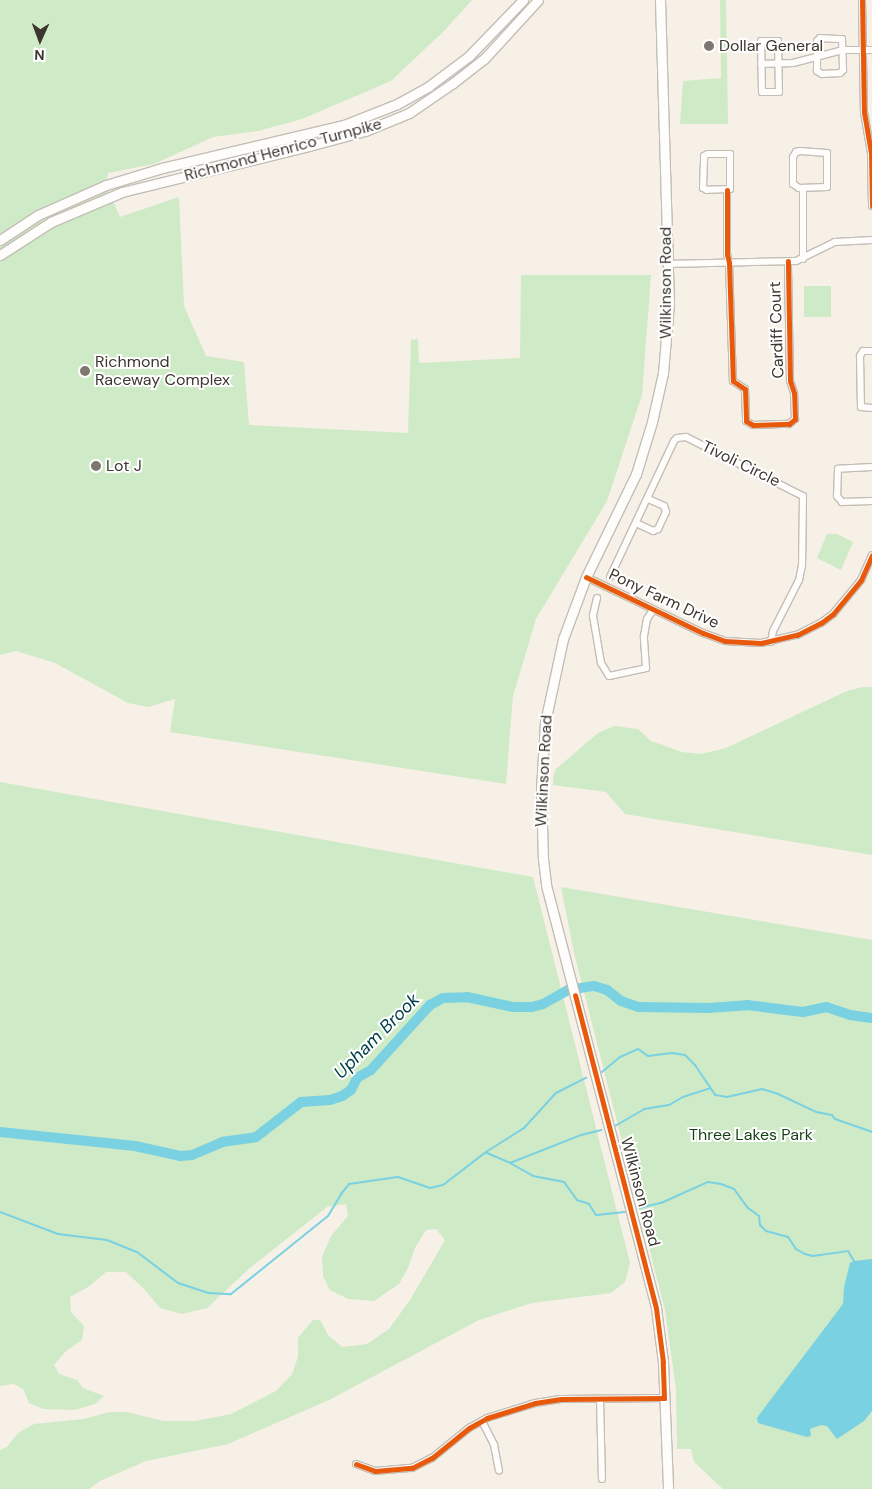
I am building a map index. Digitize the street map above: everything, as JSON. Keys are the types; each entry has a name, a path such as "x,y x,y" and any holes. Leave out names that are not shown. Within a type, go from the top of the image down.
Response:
{"main road":[{"name":"Richmond Henrico Turnpike","path":"0,240 38,215 106,185 162,168 268,145 372,116 429,86 469,56 523,0"},
{"name":"Richmond Henrico Turnpike","path":"0,255 50,222 122,192 365,131 409,113 484,59 538,0"},
{"name":"Wilkinson Road","path":"660,0 669,303 667,340 652,422 632,482 586,577 570,618 557,660 545,722 541,768 544,873 654,1301 662,1354 668,1489"}],"street":[{"path":"862,0 864,112 870,153 872,206"},
{"path":"820,38 842,39 844,50 843,70 840,73 819,73 816,70 816,41 820,38"},
{"path":"761,41 778,41 779,92 762,92 761,64 761,41"},
{"path":"761,64 793,63 844,50 872,50"},
{"path":"870,153 872,146"},
{"path":"800,151 827,153 828,185 824,187 803,188 793,184 794,154 800,151"},
{"path":"730,154 732,188 727,190 707,190 704,188 705,155 730,154"},
{"path":"803,188 803,259"},
{"path":"727,190 727,254 730,262"},
{"path":"667,264 788,261 803,259 835,242 872,240"},
{"name":"Cardiff Court","path":"730,262 732,381 746,392 746,421 753,424 789,424 795,418 794,392 790,381 788,261"},
{"path":"872,350 863,351 860,356 861,407 872,408"},
{"name":"Tivoli Circle","path":"610,577 674,442 682,436 802,493 804,501 802,565 799,580 773,631 771,642"},
{"path":"872,467 838,469 837,496 842,502 872,501"},
{"path":"636,524 653,531 658,529 666,512 664,506 648,498"},
{"name":"Pony Farm Drive","path":"586,577 653,610 725,641 751,644 771,642 809,630 833,614 861,580 872,555"},
{"path":"597,598 593,616 601,663 609,676 646,668 644,636 647,619 653,610"},
{"path":"356,1464 375,1472 412,1468 432,1458 482,1421 497,1413 535,1403 561,1399 664,1398"},
{"path":"600,1399 602,1479"},
{"path":"482,1421 494,1445 499,1471"}],"green space":[{"path":"0,0 472,0 444,31 391,81 302,119 258,131 213,137 154,164 108,173 106,185 120,217 179,197 184,306 206,356 244,362 249,425 408,433 411,340 418,339 419,363 520,358 521,275 651,275 642,395 607,501 536,619 513,696 506,784 170,732 175,699 148,707 128,703 55,663 16,651 0,655"},
{"path":"720,0 726,0 728,124 680,124 683,81 721,78"},
{"path":"804,286 831,286 831,317 804,317"},
{"path":"827,534 837,534 853,542 841,570 817,558"},
{"path":"872,687 872,855 625,814 606,792 553,785 556,769 598,733 614,726 638,729 651,741 682,752 701,754 726,748 847,691"},
{"path":"0,782 533,877 630,1263 625,1282 611,1293 532,1303 479,1320 329,1400 228,1444 146,1461 100,1481 89,1489 0,1489 0,1450 7,1447 18,1433 34,1424 84,1419 109,1412 127,1412 163,1421 195,1421 231,1414 276,1391 292,1374 298,1357 298,1338 313,1320 320,1320 328,1335 342,1347 367,1344 389,1329 410,1300 445,1240 436,1229 426,1230 415,1248 408,1268 399,1284 374,1301 348,1299 330,1290 323,1276 322,1257 331,1236 348,1216 346,1204 327,1207 251,1267 207,1308 182,1314 160,1308 126,1272 106,1272 88,1287 70,1297 71,1312 84,1326 82,1340 65,1352 54,1365 59,1374 77,1380 83,1388 104,1396 95,1404 74,1410 43,1409 29,1403 24,1390 14,1384 0,1386"},
{"name":"Three Lakes Park","path":"561,887 872,940 872,1489 723,1489 694,1462 691,1449 677,1449 676,1389 665,1310 574,953"}],"water":[{"path":"872,1259 872,1411 864,1421 837,1439 827,1426 821,1425 810,1429 811,1436 807,1437 758,1423 757,1418 759,1415 843,1304 844,1287 850,1263"}],"waterway":[{"name":"Upham Brook","path":"0,1132 135,1146 180,1156 192,1155 222,1142 256,1137 301,1102 330,1100 342,1096 351,1090 357,1078 371,1070 430,1005 443,998 467,997 513,1007 532,1007 543,1004 568,990 594,986 607,990 621,1001 638,1007 708,1008 747,1005 803,1012 826,1007 850,1015 872,1018"},
{"path":"602,1072 620,1057 638,1049 648,1056 672,1053 685,1055 695,1065 715,1095 727,1097 762,1089 778,1094 816,1112 832,1115 835,1119 872,1132"},
{"path":"0,1212 58,1234 107,1240 137,1252 178,1283 209,1293 231,1294 328,1216 349,1184 398,1177 430,1188 443,1185 486,1152 524,1128 556,1093 586,1078"},
{"path":"615,1126 644,1109 669,1105 683,1097 710,1088"},
{"path":"487,1153 510,1163 581,1135 601,1130"},
{"path":"510,1163 533,1176 564,1182 577,1200 589,1204 596,1215 625,1212"},
{"path":"639,1208 661,1203 708,1182 721,1184 734,1189 748,1208 759,1216 760,1225 766,1231 788,1237 796,1249 813,1256 848,1251 854,1261"}],"cycle path":[{"path":"862,0 864,112 871,153 872,206"},
{"path":"727,190 727,254 729,263 733,381 745,389 746,421 753,425 789,424 795,419 794,393 790,381 788,261"},
{"path":"586,577 703,633 725,641 761,643 797,635 821,623 833,614 861,580 872,555"},
{"path":"356,1464 375,1471 412,1468 432,1458 469,1428 487,1418 535,1403 561,1399 664,1398 663,1362 656,1308 575,995"}],"place":[{"name":"Dollar General","path":"709,46"},
{"name":"Richmond Raceway Complex","path":"85,371"},
{"name":"Lot J","path":"96,466"}]}
